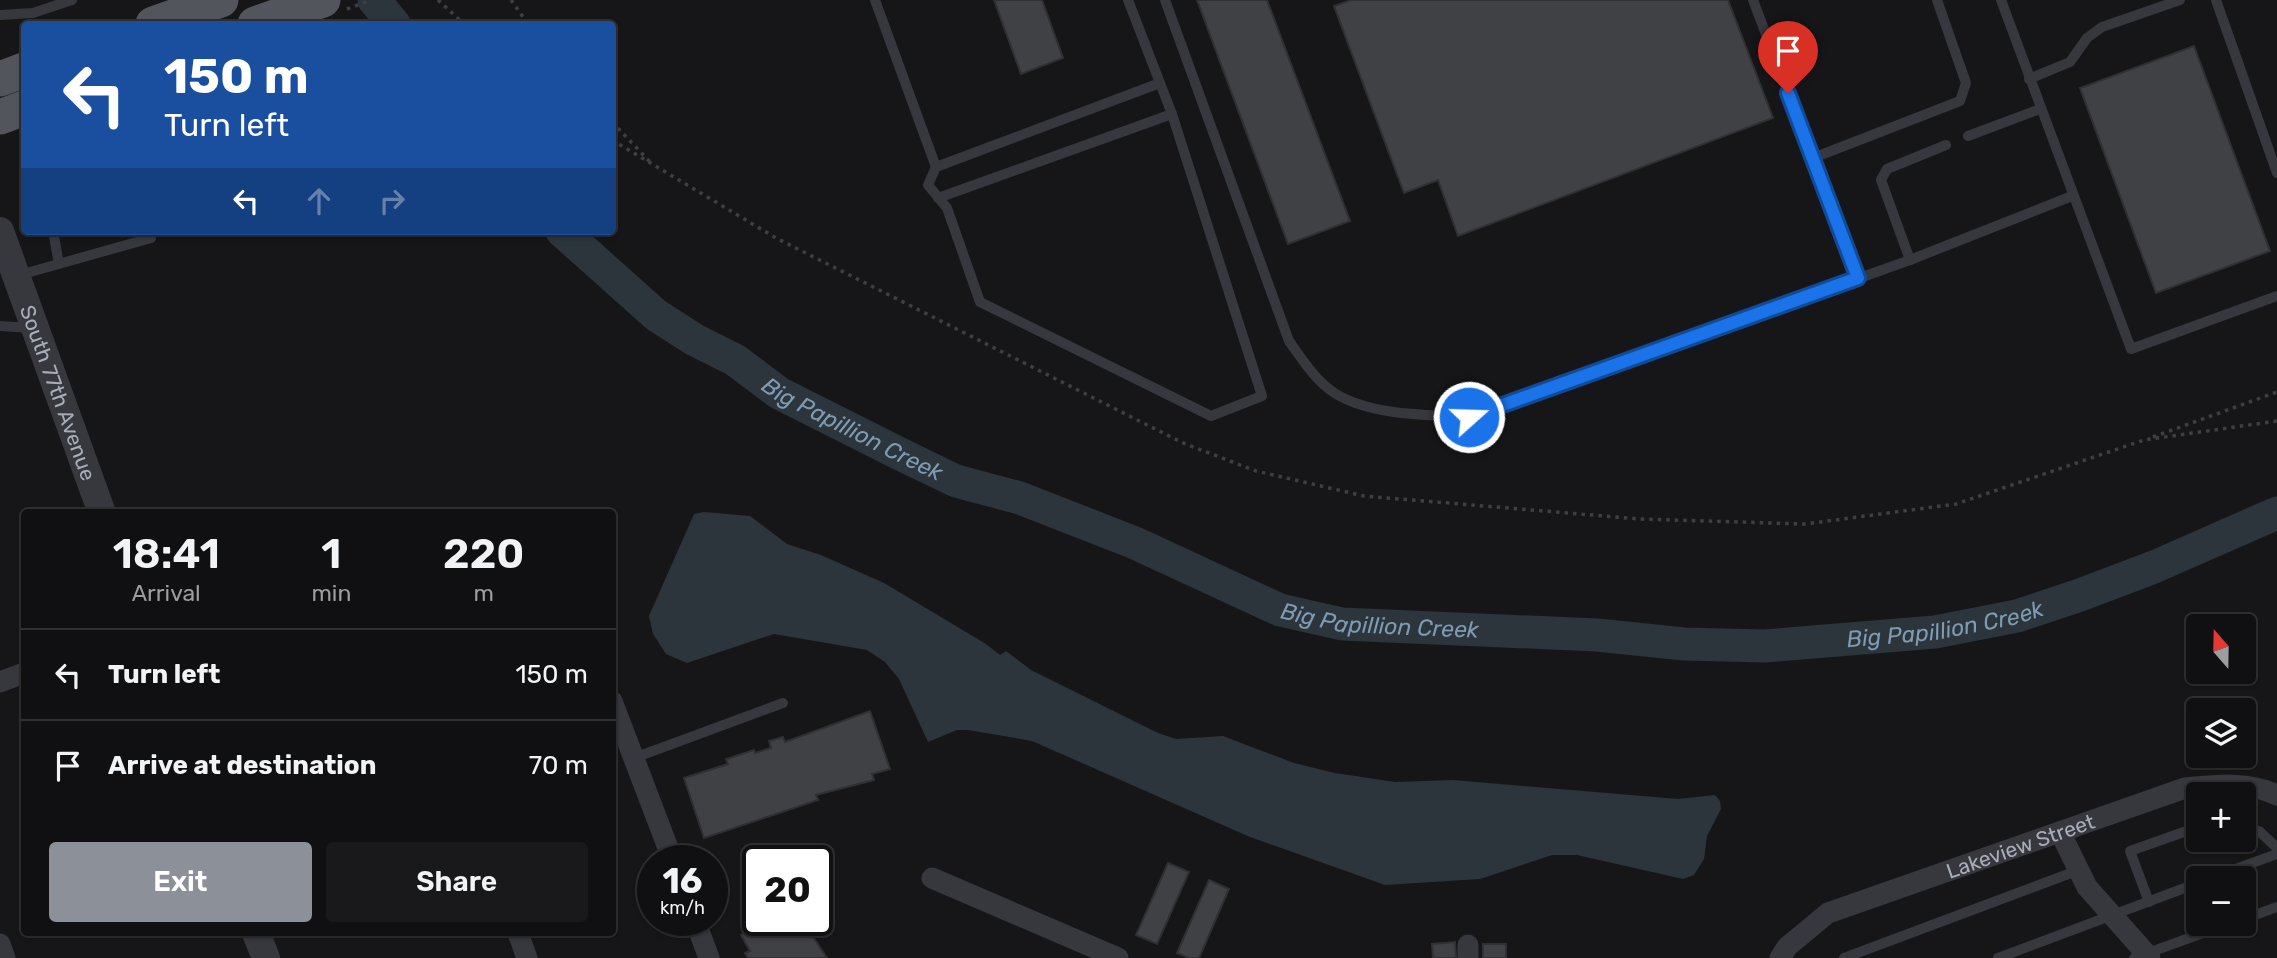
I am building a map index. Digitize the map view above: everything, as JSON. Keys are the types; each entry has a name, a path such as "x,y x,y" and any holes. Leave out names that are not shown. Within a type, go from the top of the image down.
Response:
{"main road":[{"path":"264,21 323,0"},
{"path":"161,21 206,5"},
{"path":"0,79 21,71"},
{"path":"0,117 21,109"}],"street":[{"name":"South 77th Avenue","path":"0,231 8,279 35,328 101,509"},
{"path":"0,682 21,674"},
{"path":"616,711 667,845"},
{"name":"Lakeview Street","path":"1780,958 1787,947 1828,913 2185,788 2224,783 2266,790 2277,795"},
{"path":"2060,832 2087,887 2143,956"},
{"path":"932,877 1094,953 1118,958"},
{"path":"257,936 266,958"},
{"path":"519,936 527,958"},
{"path":"701,936 709,958"},
{"path":"0,944 5,958"}],"lane":[{"path":"0,15 33,13 72,0"},
{"path":"876,0 936,167 928,185 947,208 980,302 1211,416 1262,396 1172,114 1128,0"},
{"path":"1164,0 1289,341 1308,368 1335,393 1368,406 1426,415 1469,417 1910,260 2072,196"},
{"path":"1753,0 1858,278"},
{"path":"1812,158 1960,101 1966,83 1937,0"},
{"path":"2001,0 2072,196 2132,349 2277,296"},
{"path":"2029,79 2070,62 2087,38 2102,27 2180,0"},
{"path":"2216,0 2277,173"},
{"path":"936,167 1160,83"},
{"path":"1968,136 2040,109"},
{"path":"938,198 1172,114"},
{"path":"1910,260 1881,180 1887,169 1945,145"},
{"path":"54,235 59,264"},
{"path":"8,279 151,238 149,235"},
{"path":"0,326 35,328"},
{"path":"634,758 783,703"},
{"path":"2256,830 2277,848"},
{"path":"2149,902 2130,851 2186,831"},
{"path":"2244,866 2277,854"},
{"path":"1844,958 2079,870"},
{"path":"1998,958 2186,888"},
{"path":"2256,915 2277,907"},
{"path":"2143,956 2196,936"}],"path":[{"path":"438,0 461,21"},
{"path":"511,0 526,21"},
{"path":"616,126 656,168 616,143"},
{"path":"2277,392 2144,440 2277,421"}],"shaded area":[{"path":"704,512 750,516 787,544 821,555 884,583 1000,655 1006,651 1031,670 1158,733 1176,739 1223,736 1294,763 1335,773 1395,782 1453,780 1678,799 1715,795 1720,801 1721,809 1707,836 1704,859 1694,875 1683,879 1577,855 1552,855 1480,879 1385,885 1250,837 1032,741 957,730 928,742 899,679 885,662 867,650 774,634 687,663 666,654 653,634 649,616 694,514"}],"building":[{"path":"994,0 1042,0 1063,58 1021,74"},
{"path":"1197,0 1267,0 1350,221 1288,244"},
{"path":"1351,0 1728,0 1773,118 1458,236 1438,180 1404,193 1334,6"},
{"path":"2194,46 2270,251 2156,293 2080,88"},
{"path":"870,711 890,769 872,774 874,780 816,795 818,800 704,838 684,778 728,764 726,759 771,748 769,741 783,737 785,742"},
{"path":"1168,863 1189,872 1157,944 1136,935"},
{"path":"1209,880 1229,889 1199,958 1189,958 1177,953"},
{"path":"741,935 813,936 827,958 748,958 745,953 750,951"},
{"path":"1455,942 1456,958 1433,958 1432,944"},
{"path":"1483,944 1506,944 1506,958 1483,958"}],"waterway":[{"name":"Big Papillion Creek","path":"374,0 392,21"},
{"name":"Big Papillion Creek","path":"566,235 656,315 695,340 735,360 779,393 898,453 956,481 1020,498 1135,543 1280,610 1342,624 1597,635 1684,644 1765,646 1935,632 2017,616 2080,595 2154,567 2277,513"}],"route":[{"path":"1469,417 1858,278 1788,93"}]}
